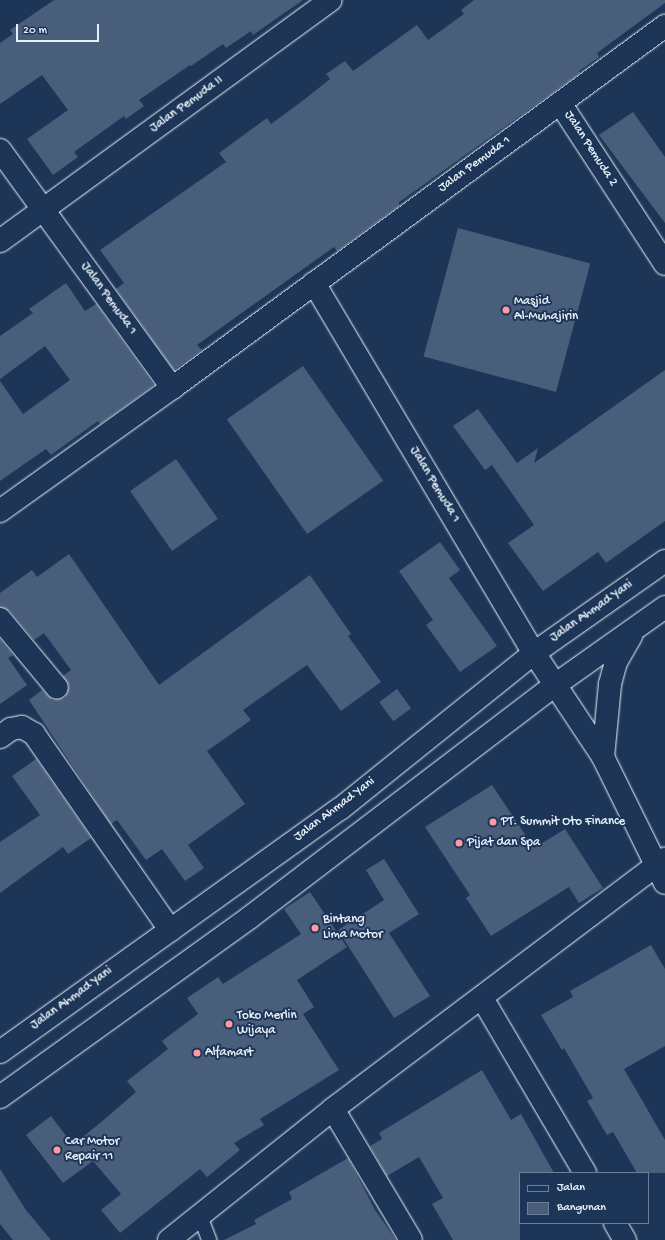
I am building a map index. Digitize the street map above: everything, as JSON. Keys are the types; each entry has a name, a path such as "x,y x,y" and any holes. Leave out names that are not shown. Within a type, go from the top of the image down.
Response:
{"street":[{"name":"Jalan Pemuda II","path":"0,241 330,0"},
{"name":"Jalan Pemuda 2","path":"665,26 560,103 665,262"},
{"name":"Jalan Pemuda 1","path":"0,511 172,388 560,103"},
{"name":"Jalan Pemuda 1","path":"0,150 172,388"},
{"name":"Jalan Pemuda 1","path":"314,283 534,652 603,757 662,870"},
{"name":"Jalan Ahmad Yani","path":"0,1052 340,809 534,652 665,561"},
{"path":"0,1098 249,918 555,685 635,630 665,607"},
{"path":"0,619 57,688"},
{"path":"603,757 610,684 616,662 635,630"},
{"path":"0,737 11,729 22,727 34,734 170,930"},
{"path":"169,1240 333,1109 482,998 662,870"},
{"path":"482,998 584,1172"},
{"path":"333,1109 411,1240"},
{"path":"616,1224 625,1240"}],"lane":[{"path":"200,1216 209,1240"}],"building":[{"path":"54,0 303,0 253,35 251,31 226,48 223,44 139,100 144,106 126,119 124,116 74,152 78,157 53,175 27,139 68,110 42,75 0,104 0,43 13,34 10,30"},
{"path":"474,0 665,0 665,3 597,53 599,57 579,71 580,73 398,203 400,205 337,251 334,247 197,345 202,350 174,370 116,289 124,283 100,250 226,162 219,153 267,118 271,124 330,79 326,74 345,61 353,71 417,25 428,40 464,14 461,10"},
{"path":"633,112 665,157 665,223 599,135"},
{"name":"Masjid Al-Muhajirin","path":"458,228 590,263 556,392 424,356"},
{"path":"66,283 85,311 96,304 154,385 100,424 98,421 51,455 46,449 0,481 0,381 23,414 70,380 45,346 0,379 0,336 33,313 29,309"},
{"path":"303,366 383,481 307,534 227,419"},
{"path":"665,370 665,521 606,563 598,552 543,591 508,543 534,525 492,465 485,470 453,426 478,409 517,463 538,448 534,463"},
{"path":"176,459 218,519 172,551 130,491"},
{"path":"440,542 460,570 449,578 497,646 460,672 426,625 433,620 399,571"},
{"path":"69,554 159,685 310,575 351,634 348,636 381,682 341,711 307,665 243,710 251,720 207,751 245,804 188,845 204,868 185,881 162,849 146,860 117,820 111,824 29,700 42,690 53,700 65,698 69,686 63,676 71,670 44,633 34,640 10,611 0,607 0,593 32,570 37,577"},
{"path":"0,639 13,655 8,658 27,685 0,704"},
{"path":"397,689 411,708 393,721 379,702"},
{"path":"36,759 91,838 68,854 63,847 0,893 0,842 40,815 12,776"},
{"path":"492,785 534,848 565,829 603,888 579,903 569,887 491,936 466,898 470,895 425,827"},
{"path":"384,859 419,914 389,933 430,996 394,1018 338,930 384,900 366,870"},
{"path":"310,892 347,947 297,980 314,1007 303,1014 339,1070 260,1119 264,1125 234,1143 240,1150 207,1177 200,1169 120,1233 101,1210 121,1194 93,1161 63,1183 26,1135 51,1116 73,1145 106,1118 136,1092 127,1081 168,1049 162,1041 198,1014 187,998 218,977 223,984 301,934 284,909"},
{"path":"651,945 665,969 665,1046 624,1069 665,1140 665,1173 636,1172 613,1132 607,1135 587,1101 593,1098 564,1048 562,1050 541,1015 573,997 570,991"},
{"path":"482,1070 511,1120 521,1114 553,1172 519,1172 520,1240 453,1240 432,1204 443,1198 419,1157 387,1176 370,1146 382,1139 379,1133"},
{"path":"348,1158 375,1210 396,1240 224,1240 256,1224 254,1220 292,1199 289,1192"},
{"path":"0,1169 26,1210 51,1240 13,1240 0,1224"}],"place":[{"name":"Masjid Al-Muhajirin","path":"506,310"},
{"name":"PT. Summit Oto Finance","path":"493,822"},
{"name":"Pijat dan Spa","path":"459,843"},
{"name":"Bintang Lima Motor","path":"315,928"},
{"name":"Toko Merlin Wijaya","path":"229,1024"},
{"name":"Alfamart","path":"197,1053"},
{"name":"Car Motor Repair 11","path":"57,1150"}]}
